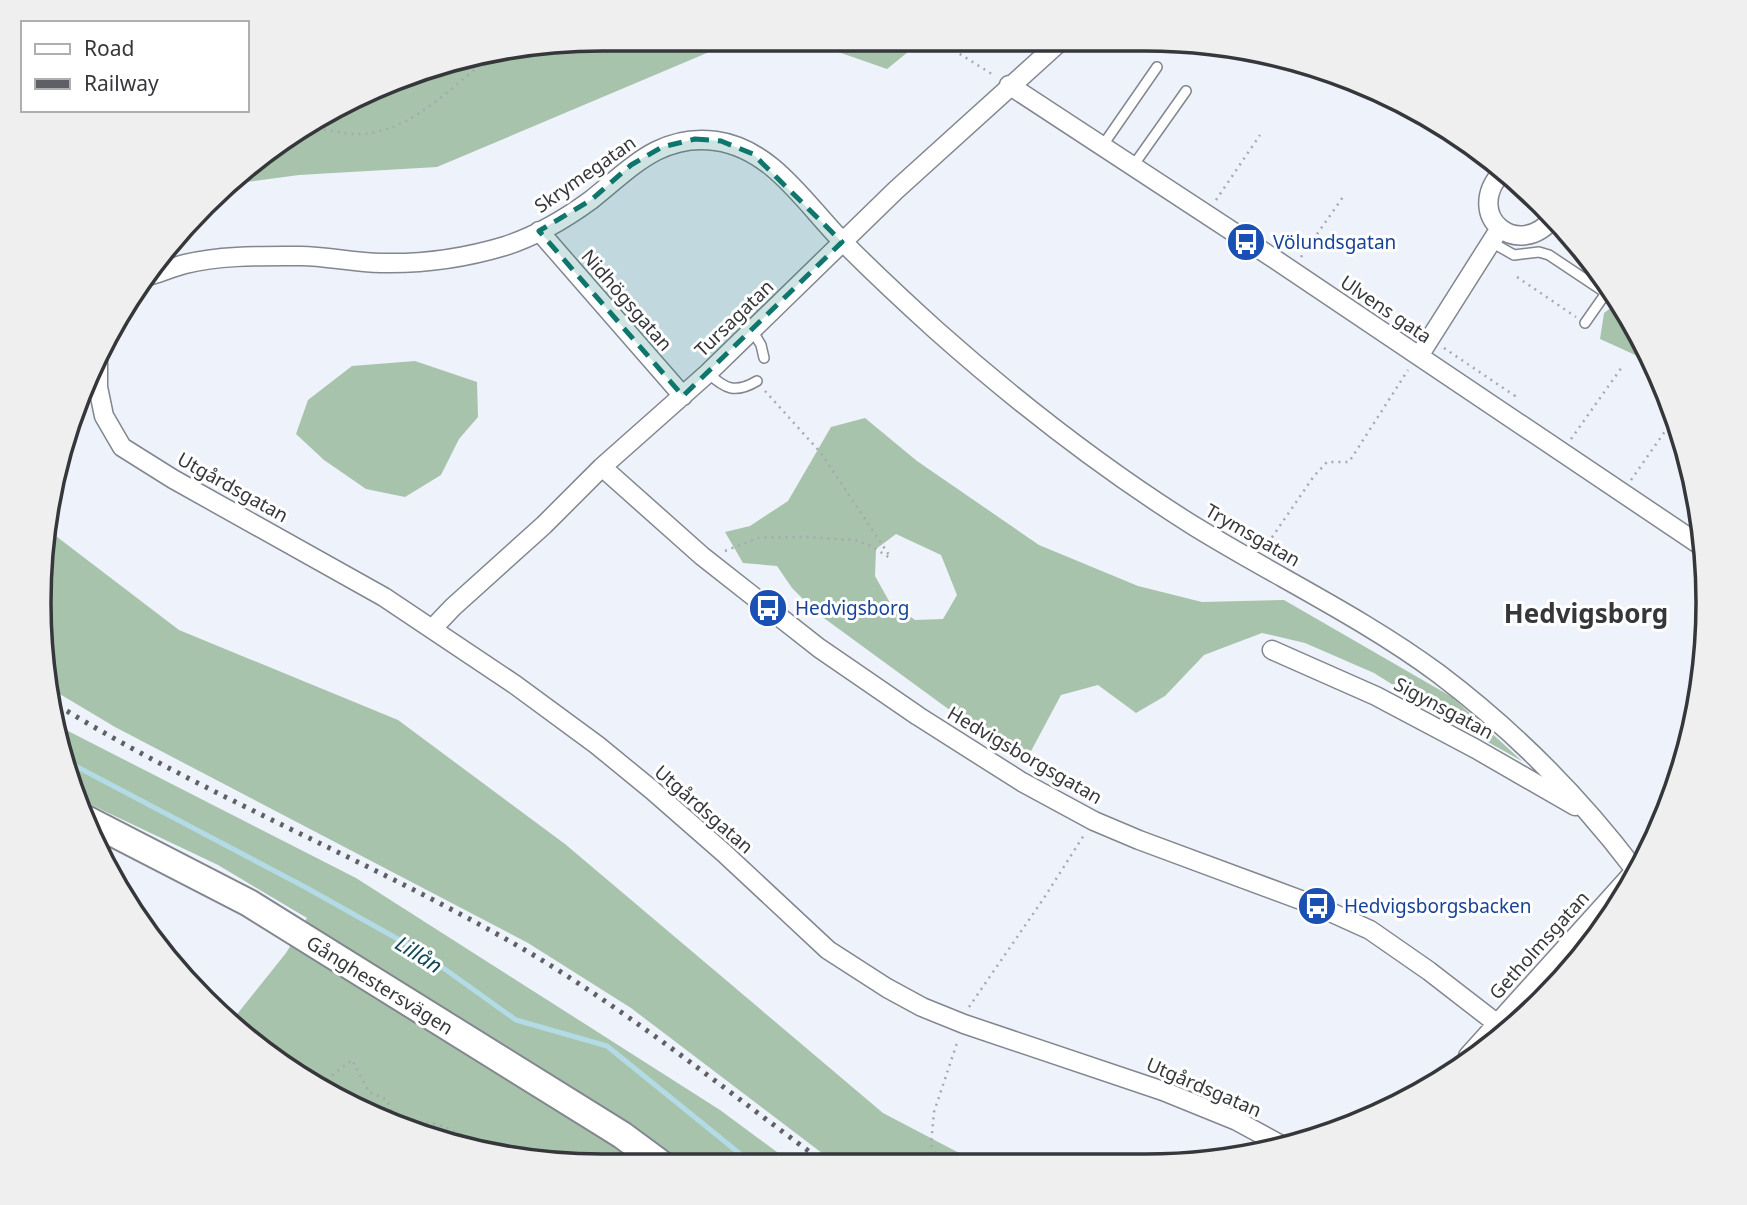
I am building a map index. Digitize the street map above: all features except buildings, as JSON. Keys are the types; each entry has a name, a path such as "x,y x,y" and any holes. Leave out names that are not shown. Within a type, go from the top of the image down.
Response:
{"street":[{"name":"Tursagatan","path":"433,628 602,467 708,373 842,242 1048,51"},
{"name":"Ulvens gata","path":"1009,85 1693,537"},
{"name":"Skrymegatan","path":"162,271 185,264 235,258 305,256 379,263 432,262 505,246 552,226 590,200 631,165 662,147 695,139 721,141 753,154 782,176 842,242"},
{"path":"1419,356 1496,235 1488,208 1488,195 1491,184 1496,178"},
{"path":"1496,235 1536,234 1547,226"},
{"name":"Nidhögsgatan","path":"539,232 682,396"},
{"name":"Trymsgatan","path":"842,242 937,331 1020,401 1090,455 1193,525 1377,633 1437,673 1483,709 1539,760 1632,860"},
{"name":"Utgårdsgatan","path":"98,380 104,416 121,447 173,479 305,551 433,628 606,753 724,853 828,950 922,1007 1163,1091 1237,1121 1271,1139"},
{"name":"Hedvigsborgsgatan","path":"602,467 702,556 819,648 918,716 1022,782 1094,821 1317,906 1370,930 1499,1024"},
{"name":"Sigynsgatan","path":"1272,650 1376,696 1590,814"},
{"name":"Gånghestersvägen","path":"98,825 249,903 622,1135 647,1154"},
{"name":"Getholmsgatan","path":"1511,1014 1606,904"}],"lane":[{"path":"1103,145 1157,67"},
{"path":"1133,166 1186,91"},
{"path":"1496,235 1514,255 1539,252 1596,287"},
{"path":"1584,323 1603,297"},
{"path":"752,330 761,345 764,358"},
{"path":"708,373 721,385 733,388 746,388 757,382"}],"path":[{"path":"956,51 1009,85"},
{"path":"320,129 360,134 392,129 415,116 483,64"},
{"path":"1214,203 1260,135"},
{"path":"1299,259 1343,197"},
{"path":"1517,277 1584,323"},
{"path":"1345,292 1352,282 1416,325"},
{"path":"1441,346 1452,354"},
{"path":"1256,562 1314,476 1327,462 1349,462 1419,356"},
{"path":"1575,434 1622,367"},
{"path":"702,556 734,548 758,538 805,537 855,540 891,558 821,453 757,382"},
{"path":"1634,475 1668,428"},
{"path":"935,1154 931,1144 934,1112 961,1022 1094,821"},
{"path":"326,1080 352,1059 369,1092 387,1100 392,1112"},
{"path":"417,1122 452,1128 462,1136"}],"highlighted area":[{"path":"695,139 721,141 753,154 842,242 683,396 539,231 591,200 631,165 662,147"}],"green space":[{"path":"602,51 712,51 437,167 299,175 246,182 296,144 327,125 358,108 425,80 495,61 530,55"},
{"path":"835,51 909,51 887,69"},
{"path":"1610,308 1638,356 1600,339 1604,313"},
{"path":"415,361 477,382 478,417 459,439 441,475 405,497 366,489 324,460 296,434 308,400 352,366"},
{"path":"865,418 917,461 1039,545 1138,586 1202,602 1284,600 1452,697 1522,761 1459,726 1374,673 1305,643 1262,633 1204,655 1165,696 1136,713 1098,685 1061,695 1030,753 1013,753 988,738 817,613 792,588 777,566 743,563 725,532 750,526 788,501 831,427","holes":["896,534 941,555 957,595 943,619 915,620 889,601 875,576 876,549"]},
{"path":"55,535 179,630 398,720 565,844 883,1113 961,1154 823,1154 631,1008 528,943 115,727 58,693 51,602"},
{"path":"66,730 356,878 720,1110 780,1154 602,1154 530,1150 495,1144 425,1125 358,1097 296,1061 237,1015 286,953 307,918 218,865 89,804"}],"waterway":[{"name":"Lillån","path":"76,766 305,887 421,952 516,1020 607,1046 740,1154"}],"railway":[{"path":"60,707 161,764 448,907 547,963 630,1018 813,1154"}],"place":[{"name":"Völundsgatan","path":"1246,242"},
{"name":"Hedvigsborg","path":"768,608"},
{"name":"Hedvigsborgsbacken","path":"1317,906"}],"district":[{"name":"Hedvigsborg","path":"1586,613"}]}
